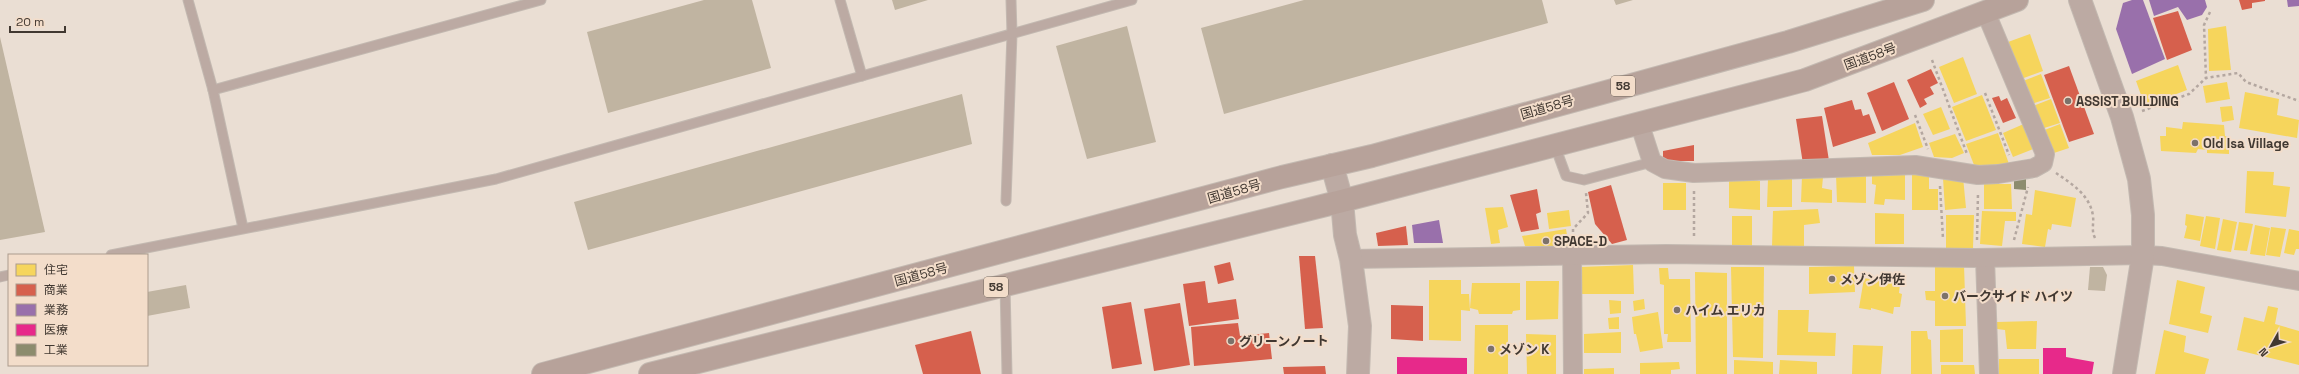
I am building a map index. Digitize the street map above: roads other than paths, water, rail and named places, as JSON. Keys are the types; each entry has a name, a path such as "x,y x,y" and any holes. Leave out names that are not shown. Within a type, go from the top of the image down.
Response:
{"highway":[{"name":"国道58号","path":"542,374 1332,165 1788,42 1923,0"},
{"name":"国道58号","path":"650,374 1342,201 1639,122 1805,80 1986,13 2017,0"}],"street":[{"path":"2080,0 2132,147 2140,186 2143,255 2124,374"},
{"path":"1639,122 1652,162 1665,169 1694,173 1916,165 1937,168 1976,181 1998,174 2038,165 2045,154 1986,13"},
{"path":"1332,165 1342,201 1345,235 1351,259 1360,326 1358,374"},
{"path":"1351,259 1572,255 1980,258 2143,255 2190,261 2299,281"},
{"path":"1572,255 1572,374"},
{"path":"1980,258 1989,374"}],"lane":[{"path":"188,0 213,90 243,228"},
{"path":"213,90 541,0"},
{"path":"840,0 862,76"},
{"path":"1006,202 1012,34 1011,0"},
{"path":"116,254 496,178 1132,0"},
{"path":"1554,145 1566,176 1584,180 1652,162"},
{"path":"1005,285 1008,374"}],"place":[{"name":"ASSIST BUILDING","path":"2068,101"},
{"name":"Old Isa Village","path":"2195,143"},
{"name":"SPACE-D","path":"1546,241"},
{"name":"メゾン伊佐","path":"1832,279"},
{"name":"バークサイド ハイツ","path":"1945,296"},
{"name":"ハイム エリカ","path":"1677,310"},
{"name":"グリーンノート","path":"1231,341"},
{"name":"メゾン K","path":"1491,349"}]}
